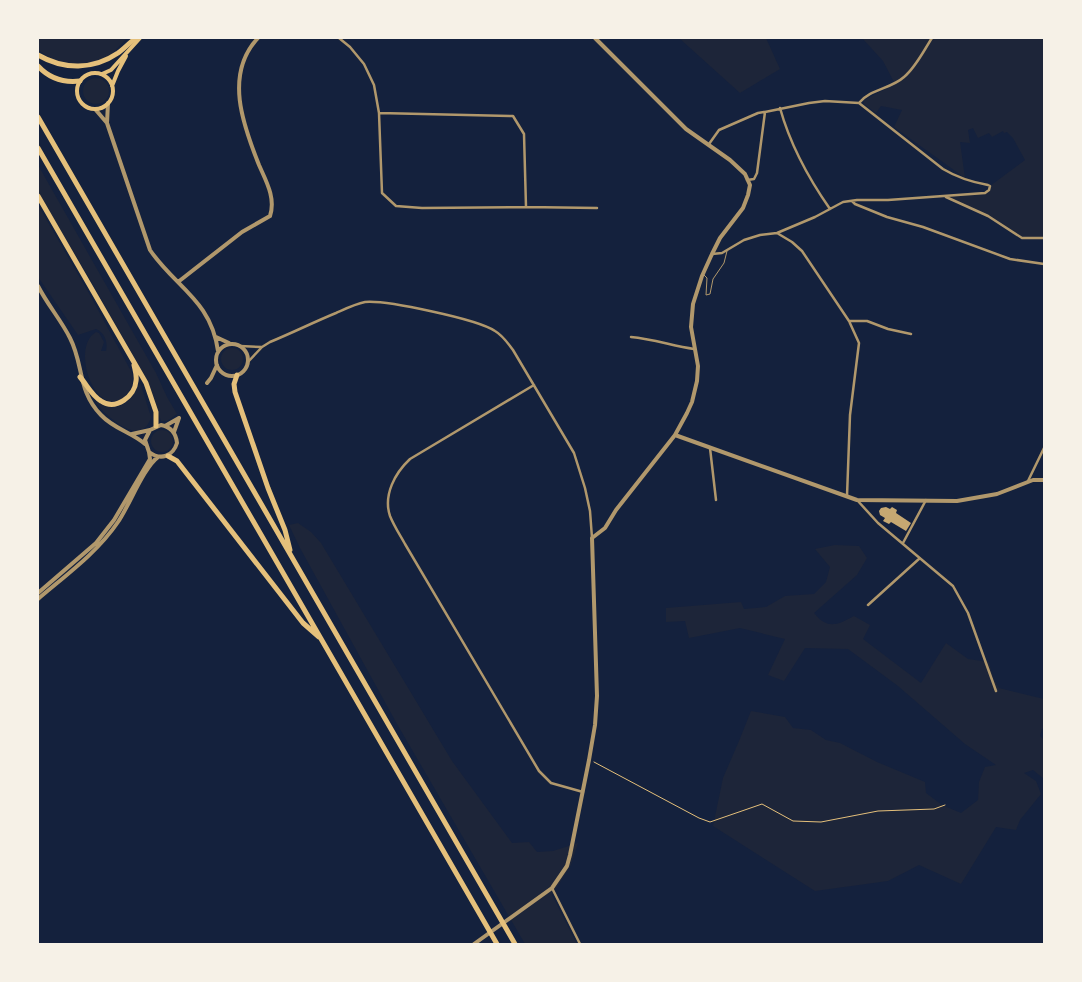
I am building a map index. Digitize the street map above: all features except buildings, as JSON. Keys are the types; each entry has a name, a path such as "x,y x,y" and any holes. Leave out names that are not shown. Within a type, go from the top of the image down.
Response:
{"highway":[{"path":"38,55 60,65 85,67 108,59 136,38"},
{"path":"38,66 52,78 72,82 80,81"},
{"path":"38,116 515,944"},
{"path":"38,148 497,944"},
{"path":"38,196 146,383 156,412 156,426"},
{"path":"80,377 93,394 103,403 122,402 132,393 137,379 132,357"},
{"path":"237,375 234,384 235,392 268,488 285,530 291,555"},
{"path":"168,456 177,461 303,624 322,640"}],"main road":[{"path":"128,52 118,70 112,86 112,96 108,103 102,108 95,109 84,106 79,99 77,90 80,81 90,74 102,74 111,70 140,38"},
{"path":"102,74 112,86"}],"street":[{"path":"178,282 242,232 270,216 272,211 272,196 245,126 239,90 241,72 246,56 258,38"},
{"path":"339,38 350,47 364,64 374,85 379,113 382,193 396,206 422,208 598,208"},
{"path":"592,538 605,528 616,510 675,435 692,402 696,388 698,366 691,327 693,304 712,254 720,238 743,208 750,185 745,174 730,160 686,129 595,38"},
{"path":"859,103 869,94 904,78 932,38"},
{"path":"708,144 719,130 758,113 825,101 859,103 943,169 963,179 990,186 989,190 985,193 844,202 777,233 760,235 744,240 722,253 712,254"},
{"path":"108,103 107,123 150,250 161,266 192,295 216,336 218,351 215,361 216,366 207,383"},
{"path":"780,108 800,159 830,209"},
{"path":"95,109 107,123"},
{"path":"748,180 754,179 757,173 765,112"},
{"path":"379,113 513,116 524,134 526,207"},
{"path":"945,196 988,216 1022,238 1044,238"},
{"path":"852,201 887,217 923,227 1010,259 1044,264"},
{"path":"777,233 802,251 849,321 859,342 849,429 847,496"},
{"path":"38,286 71,339 80,377 88,398 100,414 115,427 132,434 145,444 150,452 158,457 168,456 172,453 177,443 174,432 179,418 166,426 156,426 150,430 132,434"},
{"path":"216,366 227,375 237,375 262,347 349,307 365,302 377,302 466,320 490,328 513,350 574,452 590,511 597,696 595,725 575,837 567,866 552,888 474,944"},
{"path":"849,321 867,321 888,329 911,334"},
{"path":"216,336 240,346 262,347"},
{"path":"632,338 648,339 670,346 696,349"},
{"path":"218,351 221,347 230,343"},
{"path":"240,346 247,353 247,364"},
{"path":"211,378 223,373"},
{"path":"534,385 410,459 403,465 396,476 390,489 388,503 390,516 405,544 540,771 551,783 583,792"},
{"path":"166,426 174,432"},
{"path":"145,444 146,436 150,430"},
{"path":"675,435 857,500 957,501 997,494 1033,480 1044,480"},
{"path":"710,448 716,500"},
{"path":"1028,483 1044,448"},
{"path":"38,593 96,543 108,528 150,459 150,452"},
{"path":"38,599 101,544 118,524 150,466 158,457"},
{"path":"857,500 878,523 957,590 968,612 996,692"},
{"path":"903,543 926,500"},
{"path":"868,604 920,558"},
{"path":"552,888 580,944"}],"lane":[{"path":"703,274 707,278 706,295 710,294 713,279 724,263 728,250"}],"path":[{"path":"589,760 698,818 710,822 762,804 793,821 821,822 878,811 934,809 945,805"}],"shaded area":[{"path":"38,38 127,38 110,56 86,64 67,64 50,58 38,50"},
{"path":"679,38 766,38 780,69 740,93"},
{"path":"862,38 1044,38 1044,238 1022,238 988,216 945,196 985,193 989,190 990,186 1025,160 1013,138 1007,132 1004,133 1003,131 992,137 989,133 978,138 973,128 968,130 970,143 960,142 965,178 894,127 902,110 881,106 876,113 864,104 864,100 895,84 883,61"},
{"path":"96,78 105,82 109,91 105,100 96,104 87,100 83,91 87,82"},
{"path":"38,165 156,373 177,414 167,421 161,421 145,376 38,192"},
{"path":"38,205 132,373 133,382 130,389 127,394 116,401 106,400 98,393 90,381 86,368 85,353 88,341 96,332 99,333 104,342 101,351 106,351 107,344 104,335 96,329 78,335 38,277"},
{"path":"232,348 240,351 243,359 240,367 232,370 224,367 221,359 224,351"},
{"path":"140,382 151,417 147,426 140,430 124,427 108,416 96,403 97,401 104,405 117,407 129,400"},
{"path":"162,430 172,437 173,441 166,451 162,452 152,445 151,441 158,431"},
{"path":"298,523 311,532 321,543 452,761 512,843 529,842 537,852 553,851 578,843 571,865 552,895 577,944 525,944 397,724 300,548 289,525"},
{"path":"835,545 859,546 867,558 857,575 814,613 824,622 833,624 843,622 854,616 870,625 863,639 921,683 946,643 968,659 989,662 993,678 999,688 1044,699 1044,728 1040,736 1044,740 1044,779 1033,770 1024,773 1036,781 1041,794 1020,820 1016,830 996,827 961,884 919,865 888,881 815,891 713,826 723,778 751,711 785,717 793,728 811,730 826,740 840,743 877,762 925,782 926,793 942,805 961,813 978,800 979,782 985,767 996,765 965,744 898,686 848,649 805,648 784,681 768,675 785,639 740,628 689,638 685,621 666,622 666,608 741,602 744,609 766,607 785,596 814,594 826,582 830,567 815,549"}]}
